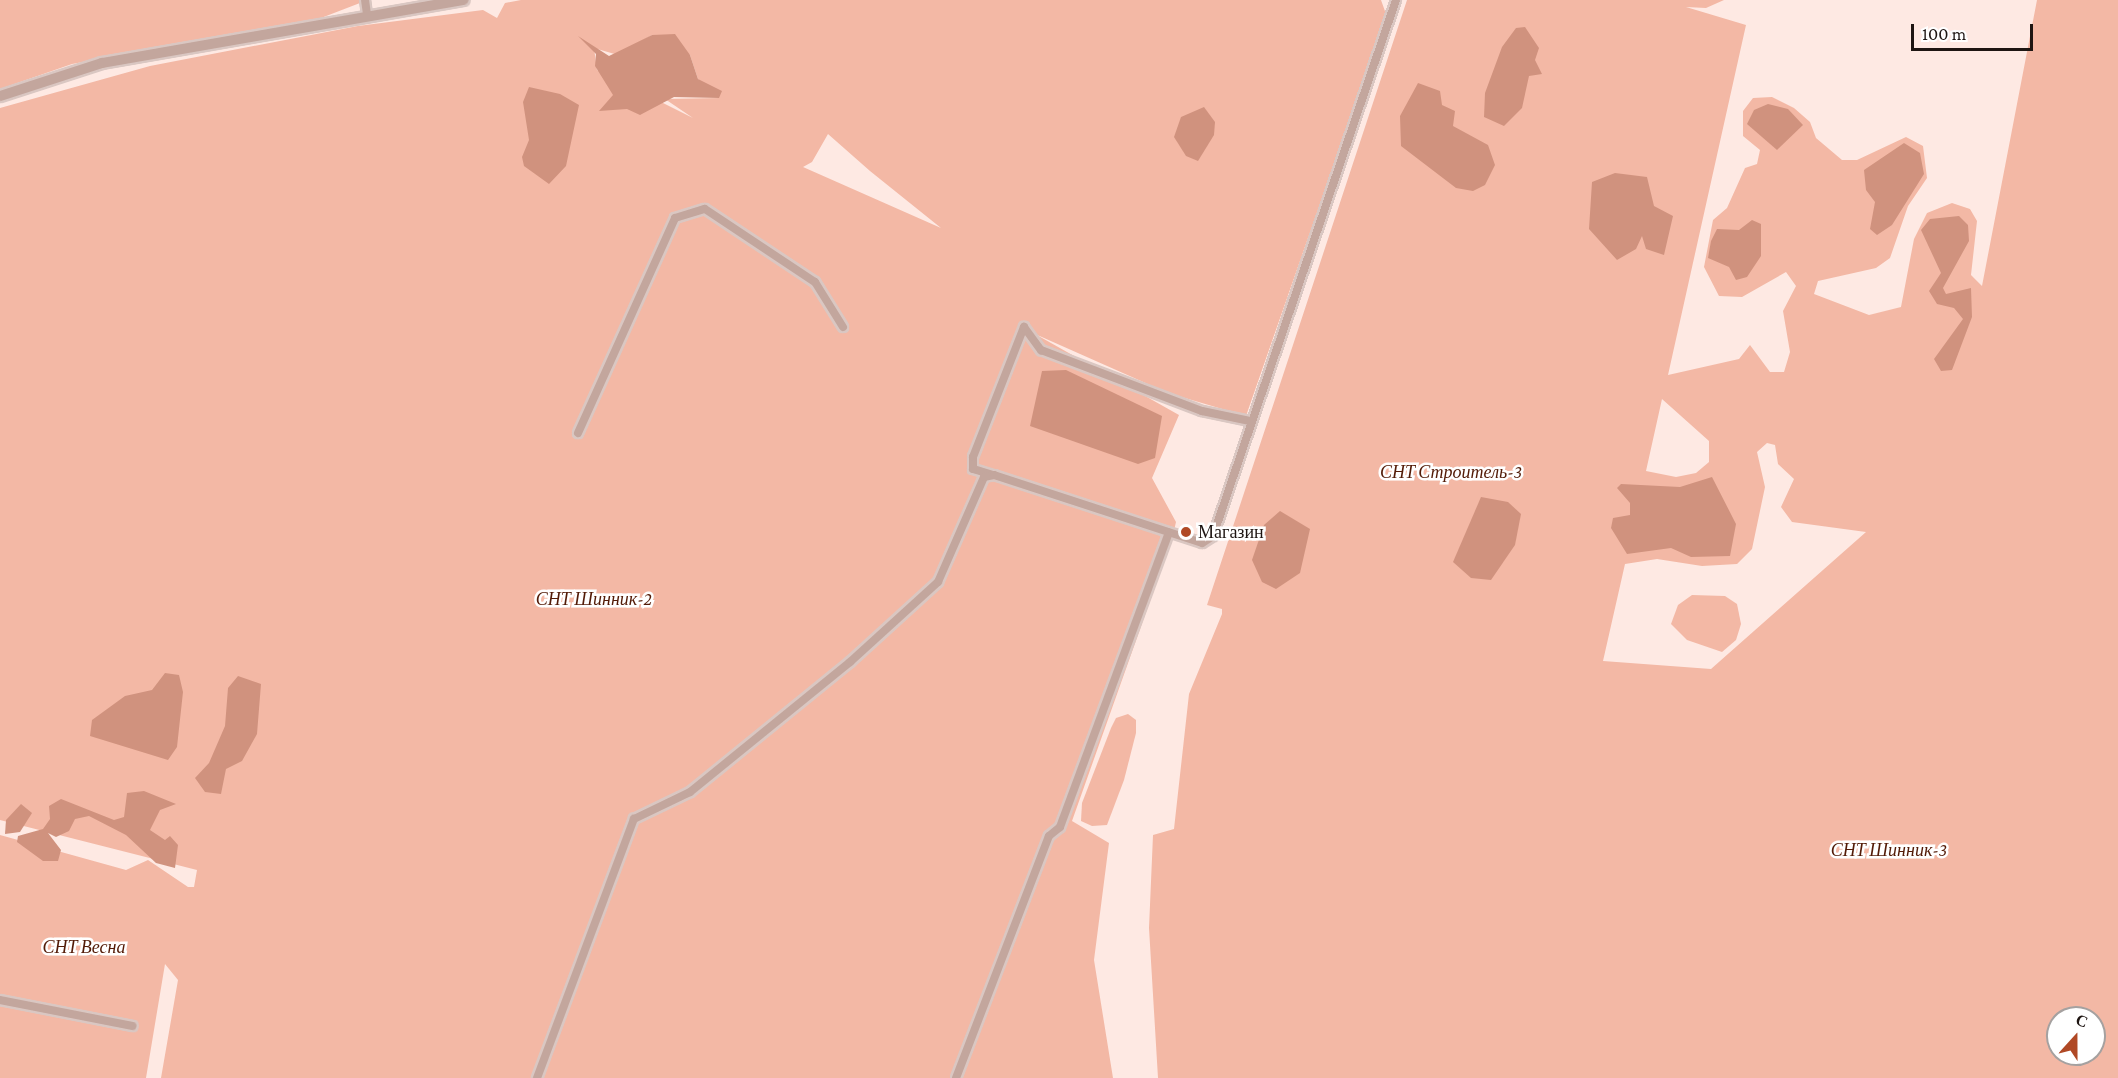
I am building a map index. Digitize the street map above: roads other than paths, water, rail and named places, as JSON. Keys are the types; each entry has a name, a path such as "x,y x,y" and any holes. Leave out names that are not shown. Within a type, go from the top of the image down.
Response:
{"street":[{"path":"365,0 367,15"},
{"path":"0,96 102,63 367,15 464,0"},
{"path":"1250,421 1202,411 1041,350 1024,327 973,457 973,469 1202,543 1213,536 1250,421 1396,0"},
{"path":"578,433 675,218 705,209 815,282 843,327"},
{"path":"537,1078 634,819 681,798 890,628 938,582 977,485 994,475"},
{"path":"956,1078 1048,836 1060,827 1169,532"},
{"path":"0,1000 132,1026"}],"place":[{"name":"Магазин","path":"1186,532"}],"park label":[{"name":"СНТ Строитель-3","path":"1451,472"},
{"name":"СНТ Шинник-2","path":"594,599"},
{"name":"СНТ Шинник-3","path":"1889,850"},
{"name":"СНТ Весна","path":"84,947"}]}
